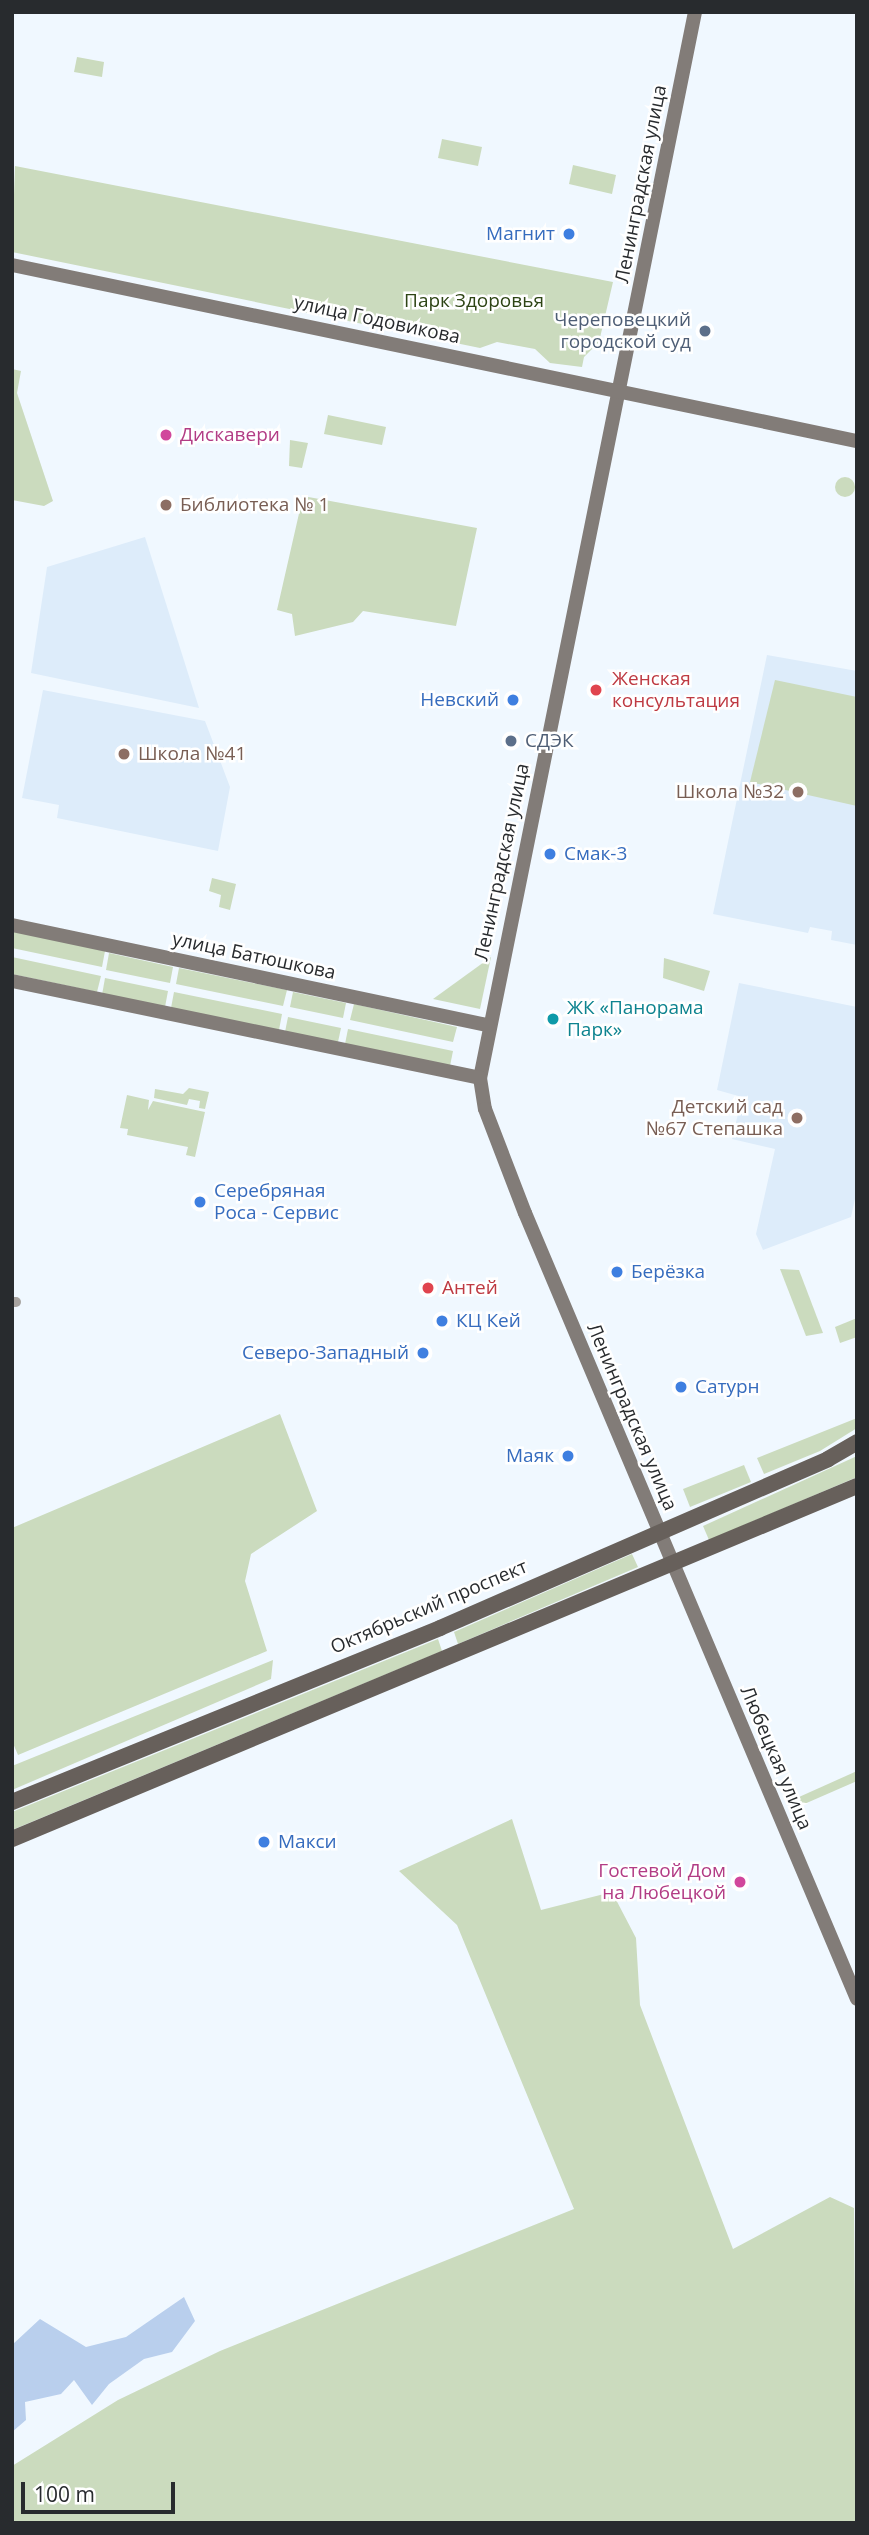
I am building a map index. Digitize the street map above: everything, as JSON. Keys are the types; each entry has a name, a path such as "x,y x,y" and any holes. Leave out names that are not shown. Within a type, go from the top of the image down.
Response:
{"main road":[{"name":"Октябрьский проспект","path":"12,1802 440,1628 828,1459 857,1442"},
{"path":"12,1839 857,1486"},
{"path":"440,1628 449,1635 453,1647 449,1656"}],"street":[{"name":"Ленинградская улица","path":"659,1531 525,1213 485,1109 480,1078 488,1026 695,12"},
{"name":"улица Годовикова","path":"12,265 620,389 857,441"},
{"name":"улица Батюшкова","path":"12,925 488,1026"},
{"path":"12,981 480,1078"},
{"name":"Любецкая улица","path":"659,1531 857,1999"}],"shaded area":[{"path":"145,537 199,708 31,673 47,567"},
{"name":"Школа №32","path":"767,655 857,671 857,945 831,940 832,931 810,927 808,933 713,914"},
{"name":"Школа №41","path":"43,690 205,721 230,787 218,851 57,818 59,805 22,798"},
{"name":"Детский сад №67 Степашка","path":"739,983 857,1007 857,1190 851,1217 763,1250 756,1234 775,1149 732,1139 742,1097 717,1090"}],"green space":[{"path":"77,57 104,62 102,77 74,72"},
{"path":"442,139 482,147 478,166 438,158"},
{"path":"573,165 616,175 612,194 569,184"},
{"name":"Парк Здоровья","path":"15,166 613,282 599,342 584,357 582,367 550,363 535,349 497,342 480,348 12,252"},
{"path":"12,369 21,371 17,393 53,501 44,506 12,500"},
{"path":"328,415 386,427 382,445 324,434"},
{"path":"290,440 308,443 302,468 289,466"},
{"path":"845,477 852,480 855,487 852,494 845,497 838,494 835,487 838,480"},
{"path":"303,496 477,528 456,626 363,611 353,622 295,636 292,614 277,610"},
{"path":"775,680 857,697 857,806 750,782"},
{"path":"212,878 236,884 230,910 219,907 221,895 209,891"},
{"path":"12,931 105,951 102,967 12,948"},
{"path":"109,953 173,967 170,983 106,970"},
{"path":"12,957 101,976 97,992 12,974"},
{"path":"491,957 480,1009 433,999"},
{"path":"664,958 710,971 704,991 663,978"},
{"path":"179,968 287,990 283,1006 176,984"},
{"path":"105,978 168,991 165,1007 102,995"},
{"path":"174,992 282,1014 279,1030 171,1008"},
{"path":"293,992 346,1003 343,1018 290,1007"},
{"path":"354,1004 457,1027 453,1042 350,1020"},
{"path":"288,1017 341,1028 338,1042 285,1032"},
{"path":"348,1029 453,1051 450,1066 345,1044"},
{"path":"189,1088 209,1092 205,1109 199,1108 200,1101 189,1099 187,1105 154,1098 155,1089 183,1094"},
{"path":"127,1095 149,1100 148,1110 153,1101 205,1112 195,1157 186,1155 188,1147 127,1135 128,1129 120,1128"},
{"path":"780,1269 799,1270 823,1333 806,1336"},
{"path":"857,1318 857,1337 840,1343 835,1327"},
{"path":"280,1414 317,1511 251,1554 245,1581 267,1651 18,1755 12,1741 12,1528"},
{"path":"857,1418 857,1428 820,1451 764,1474 757,1458"},
{"path":"857,1456 857,1477 709,1540 703,1526"},
{"path":"744,1465 751,1482 690,1507 683,1489"},
{"path":"632,1554 638,1567 458,1644 454,1632"},
{"path":"438,1639 442,1651 12,1830 12,1812"},
{"path":"273,1660 271,1679 12,1790 12,1766"},
{"path":"857,1771 857,1781 802,1805 799,1797"},
{"path":"512,1819 541,1910 612,1892 636,1938 640,2005 733,2249 830,2197 854,2208 857,2523 12,2523 12,2466 118,2400 220,2351 574,2209 457,1925 399,1871"}],"water":[{"path":"184,2297 195,2321 172,2352 144,2359 109,2384 92,2405 74,2380 61,2394 25,2402 26,2420 12,2432 12,2345 40,2319 86,2347 126,2337"}],"place":[{"name":"Магнит","path":"569,234"},
{"name":"Череповецкий городской суд","path":"705,331"},
{"name":"Дискавери","path":"166,435"},
{"name":"Библиотека № 1","path":"166,505"},
{"name":"Женская консультация","path":"596,690"},
{"name":"Невский","path":"513,700"},
{"name":"СДЭК","path":"511,741"},
{"name":"Школа №41","path":"124,754"},
{"name":"Школа №32","path":"798,792"},
{"name":"Смак-3","path":"550,854"},
{"name":"ЖК «Панорама Парк»","path":"553,1019"},
{"name":"Детский сад №67 Степашка","path":"797,1118"},
{"name":"Серебряная Роса - Сервис","path":"200,1202"},
{"name":"Берёзка","path":"617,1272"},
{"name":"Антей","path":"428,1288"},
{"name":"КЦ Кей","path":"442,1321"},
{"name":"Северо-Западный","path":"423,1353"},
{"name":"Сатурн","path":"681,1387"},
{"name":"Маяк","path":"568,1456"},
{"name":"Макси","path":"264,1842"},
{"name":"Гостевой Дом на Любецкой","path":"740,1882"}]}
